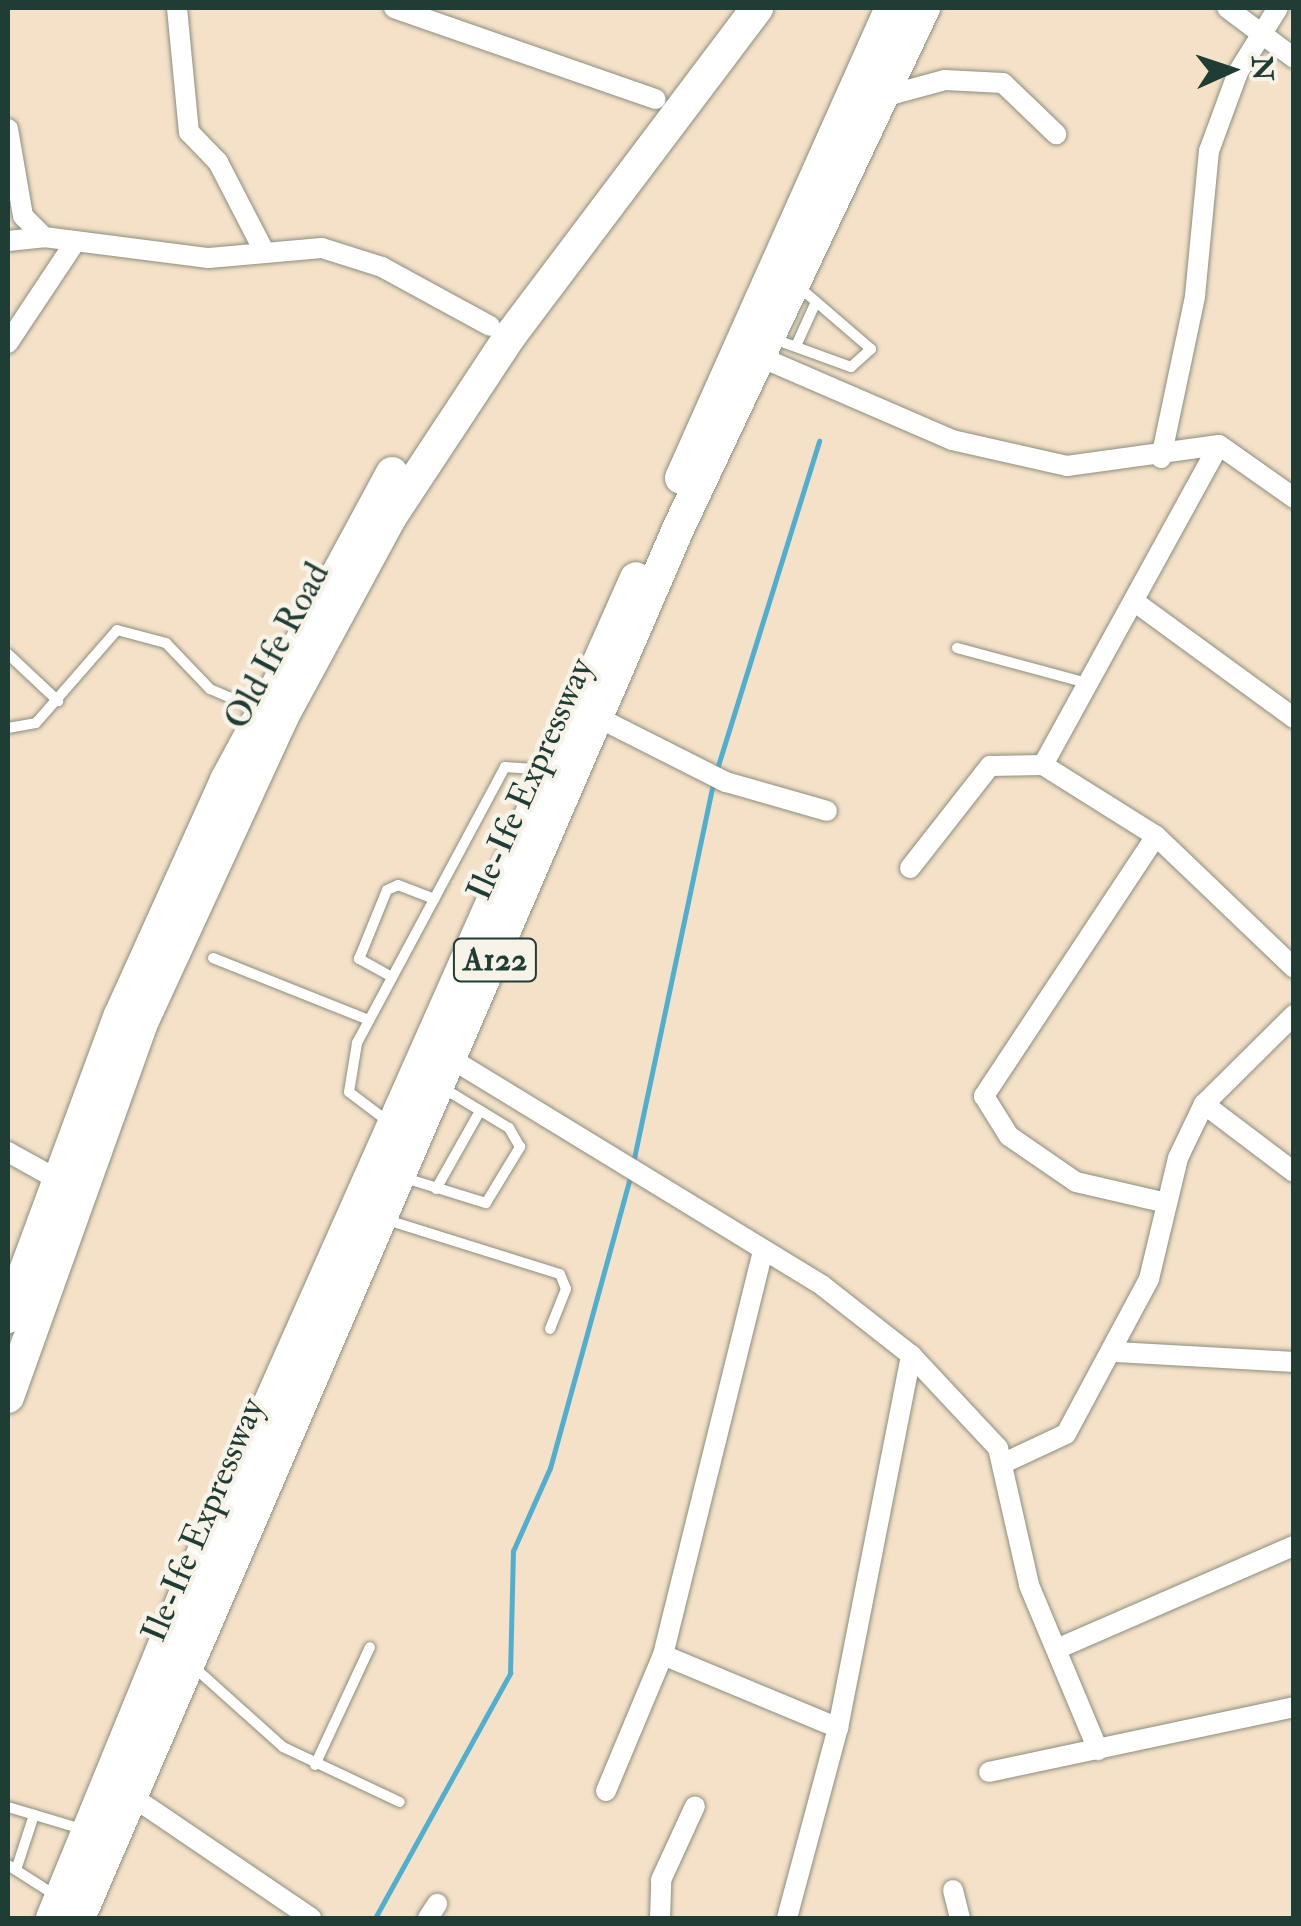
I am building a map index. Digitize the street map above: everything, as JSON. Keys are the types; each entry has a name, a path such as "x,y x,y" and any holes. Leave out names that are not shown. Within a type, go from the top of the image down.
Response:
{"main road":[{"name":"Old Ife Road","path":"8,1317 54,1178 282,718 390,518 656,99 728,8"},
{"name":"Old Ife Road","path":"8,1398 130,1020 260,710 369,508 490,326 757,8"},
{"name":"Ile-Ife Expressway","path":"64,1912 88,1831 392,1124 891,8"},
{"name":"Ile-Ife Expressway","path":"64,1912 130,1795 378,1218 602,720 678,528 806,296 924,8"}],"street":[{"path":"177,8 190,132 218,162 264,251"},
{"path":"394,8 656,99"},
{"path":"1227,8 1294,58"},
{"path":"1161,458 1195,296 1209,151 1261,36 1278,8"},
{"path":"886,96 946,80 1003,83 1056,134"},
{"path":"8,129 23,216 44,237"},
{"path":"8,241 44,237 73,245 209,258 322,248 367,262 490,326"},
{"path":"8,343 73,245"},
{"path":"778,348 952,440 1068,466 1161,458 1219,445 1294,498"},
{"path":"1043,764 1083,682 1135,602 1219,445"},
{"path":"1135,602 1294,718"},
{"path":"602,720 761,796 828,811"},
{"path":"910,868 990,766 1043,764 1156,836 1294,968"},
{"path":"1156,836 984,1096 1009,1136 1076,1182 1167,1203"},
{"path":"1004,1463 1066,1434 1117,1352 1204,1104 1294,1015"},
{"path":"444,1072 764,1252 910,1355 1004,1463 1029,1585 1059,1648 1098,1750"},
{"path":"1204,1104 1294,1172"},
{"path":"8,1152 54,1178"},
{"path":"606,1792 663,1655 764,1252"},
{"path":"1117,1352 1294,1362"},
{"path":"787,1918 838,1728 910,1355"},
{"path":"1059,1648 1294,1546"},
{"path":"663,1655 838,1728"},
{"path":"990,1772 1294,1707"},
{"path":"130,1795 310,1918"},
{"path":"660,1918 661,1880 694,1806"},
{"path":"953,1890 960,1918"}],"lane":[{"path":"778,348 857,367 871,349 806,296"},
{"path":"8,728 28,728 58,701 101,639 127,630 166,643 195,678 260,710"},
{"path":"957,648 1083,682"},
{"path":"8,654 58,701"},
{"path":"392,1124 357,1104 347,1085 369,1020 505,767 550,772"},
{"path":"392,977 359,955 386,890 398,885 434,899"},
{"path":"213,958 369,1020"},
{"path":"397,1176 478,1202 494,1197 521,1141 480,1110 444,1072"},
{"path":"436,1189 480,1110"},
{"path":"378,1218 560,1274 566,1288 550,1329"},
{"path":"315,1766 370,1647"},
{"path":"187,1660 248,1721 315,1766 400,1802"},
{"path":"8,1807 88,1831"},
{"path":"34,1815 12,1868 64,1912"}],"waterway":[{"path":"716,772 819,441"},
{"path":"633,1163 713,783"},
{"path":"375,1918 510,1673 513,1551 550,1468 631,1174"}]}
